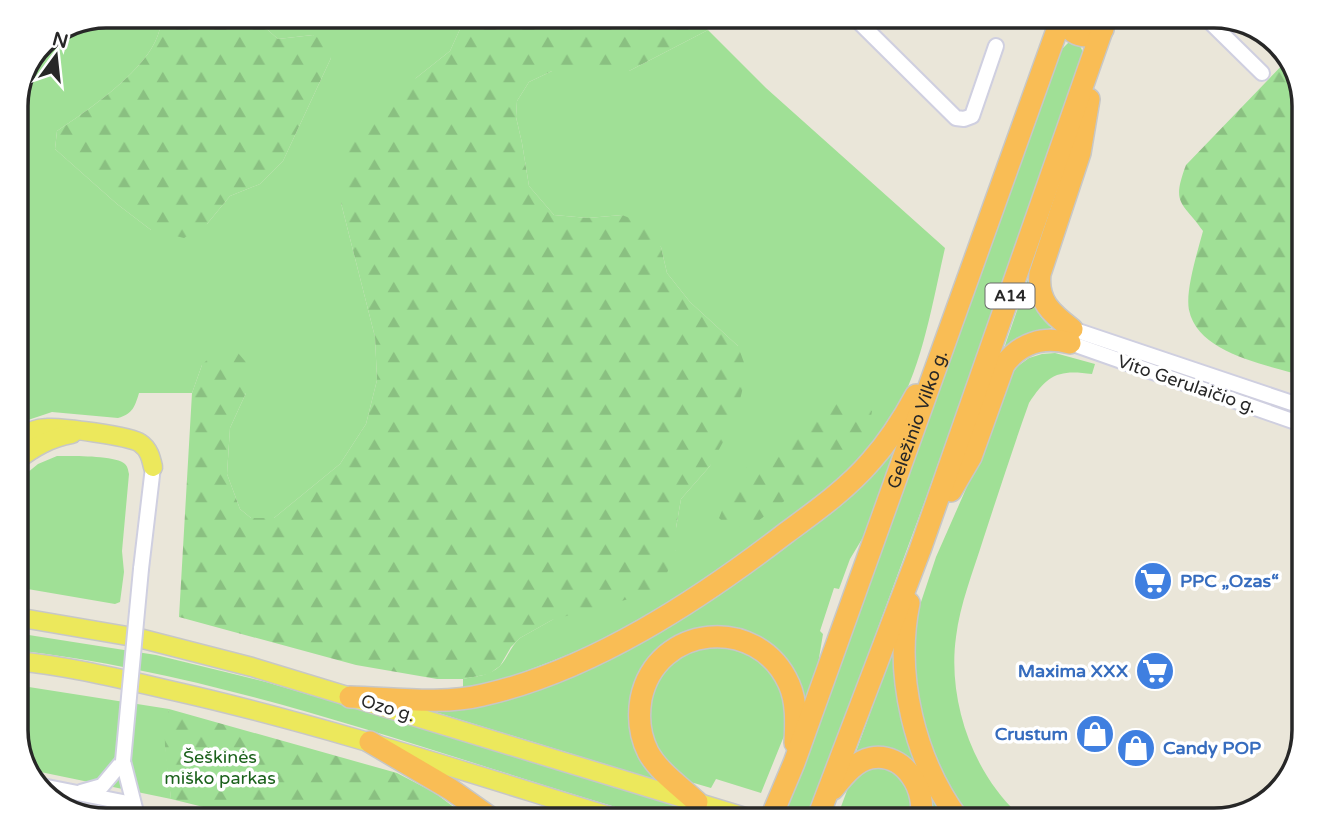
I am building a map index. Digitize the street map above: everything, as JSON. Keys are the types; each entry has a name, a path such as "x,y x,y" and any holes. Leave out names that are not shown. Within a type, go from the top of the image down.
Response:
{"highway":[{"name":"Geležinio Vilko g.","path":"775,808 794,763 1059,28"},
{"path":"1069,28 1079,35 1096,35 1103,29"},
{"path":"928,528 971,457 1004,365 1013,353 1025,345 1071,336 1041,297 1040,274 1080,153 1103,29"},
{"name":"A14","path":"822,808 928,528 1103,29"},
{"path":"350,697 458,699 480,696 538,678 627,637 749,562 847,485 897,428 945,345"},
{"path":"920,550 906,620 908,697 930,770 951,808"},
{"path":"696,802 653,761 640,724 642,698 650,674 660,660 690,641 725,636 741,639 772,658 783,672 795,706 794,763"},
{"path":"370,742 477,808"},
{"path":"827,796 860,762 870,758 896,761 907,768 914,779 923,808"}],"main road":[{"path":"28,434 47,428 132,439 142,444 150,454 153,467"},
{"path":"28,452 57,437 85,432"},
{"path":"28,612 39,620"},
{"name":"Ozo g.","path":"28,619 139,638 252,667 716,808"},
{"path":"28,662 114,677 222,702 370,742 583,808"}],"street":[{"path":"865,28 956,118 972,116 996,46"},
{"path":"1216,28 1262,73"},
{"name":"Vito Gerulaičio g.","path":"1071,336 1292,403"},
{"name":"Vito Gerulaičio g.","path":"1071,336 1292,420"},
{"path":"134,808 123,761 153,467"},
{"path":"77,793 102,786 123,761"},
{"path":"54,788 133,804"}],"green space":[{"path":"160,28 155,42 137,67 111,91 57,131 55,149 151,230 207,224 230,196 260,184 283,161 331,58 313,35 278,39 266,28 461,28 450,51 416,78 341,203 375,337 377,380 366,424 340,464 274,518 251,518 240,509 227,474 230,428 246,393 202,365 192,393 139,393 133,409 118,418 52,412 28,420 28,101 36,72 55,47 67,38 96,29"},
{"path":"160,28 266,28 278,39 313,35 328,42 331,58 283,161 260,184 230,196 207,224 184,238 151,230 55,149 57,131 125,79 155,42"},
{"path":"461,28 708,30 629,71 552,71 529,82 517,101 516,117 529,186 554,215 588,218 622,215 650,226 661,247 667,273 690,302 738,346 747,371 735,420 710,466 681,499 676,528 676,550 665,578 647,594 552,620 520,638 500,666 489,674 463,679 437,679 356,665 179,617 192,393 202,365 214,353 238,353 252,369 246,393 230,428 227,474 240,509 251,518 274,518 340,464 366,424 377,380 375,337 341,203 345,159 362,119 378,103 450,51"},
{"path":"708,30 766,88 945,248 930,317 910,383 889,424 848,473 799,513 692,590 668,606 593,644 463,693 463,679 487,674 496,669 520,638 676,550 676,528 681,499 710,466 738,346 690,302 667,273 661,247 622,215 588,218 554,215 529,186 516,117 517,101 529,82 552,71 629,71"},
{"path":"1069,42 1075,43 1082,49 1083,55 927,495 811,808 786,808 830,695 1060,51"},
{"path":"1281,66 1289,86 1292,106 1292,373 1236,355 1206,337 1195,325 1188,302 1203,231 1179,196 1186,165"},
{"path":"1029,276 1034,305 1052,328 1031,333 1000,360"},
{"path":"1055,353 1095,364 1092,374 1070,372 1048,380 1029,403 964,600 954,662 960,712 978,761 991,783 1012,808 960,808 931,759 911,675 917,614 936,557 984,448 1010,376 1029,358"},
{"path":"847,398 858,400 872,411 869,428 856,447 754,524 731,526 719,518 734,482 752,461 829,401"},
{"path":"900,440 871,524 850,559 839,589 834,588 820,631 823,634 816,676 805,700 796,673 786,658 770,644 752,635 732,630 642,671 630,705 634,732 670,784 419,707 461,705 720,593 819,521"},
{"path":"57,456 93,457 120,461 127,467 129,474 122,551 124,572 120,602 115,604 28,589 28,472 38,464"},
{"path":"28,635 156,655 266,682 605,782 684,808 620,808 261,699 98,662 28,652"},
{"path":"896,642 897,689 905,735 919,772 943,808 925,808 915,769 853,760"},
{"path":"730,645 763,661 788,697 786,731 761,793 716,779 711,788 687,781 669,770 647,732 650,690 674,660 701,647"},
{"path":"28,687 169,709 165,743 171,799 40,772 29,745"},
{"name":"Šeškinės miško parkas","path":"169,709 397,773 435,793 455,808 207,808 171,799 165,742"},
{"path":"880,764 900,773 912,796 912,808 840,808 856,773"}],"place":[{"name":"PPC „Ozas“","path":"1153,581"},
{"name":"Maxima XXX","path":"1155,671"},
{"name":"Crustum","path":"1095,734"},
{"name":"Candy POP","path":"1136,748"}]}
